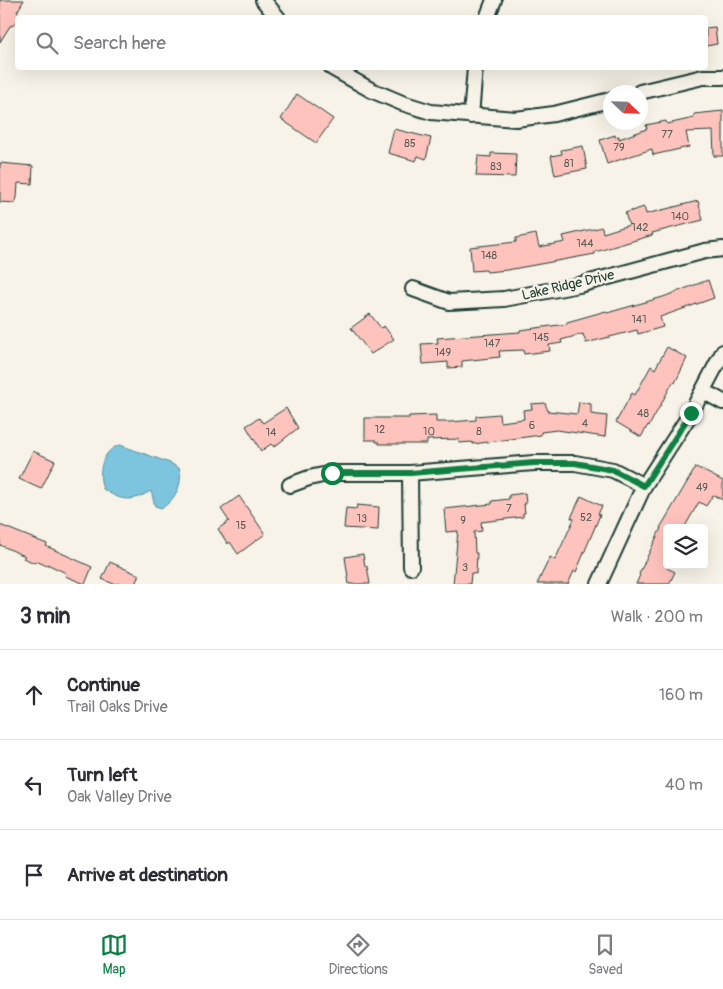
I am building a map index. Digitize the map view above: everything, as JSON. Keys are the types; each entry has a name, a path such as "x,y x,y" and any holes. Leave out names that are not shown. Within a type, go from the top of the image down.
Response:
{"street":[{"path":"264,0 276,15"},
{"path":"488,15 494,0"},
{"path":"336,70 371,90 402,103 431,112 516,119 554,114 603,102"},
{"path":"471,116 475,70"},
{"path":"648,90 702,77 723,77"},
{"name":"Lake Ridge Drive","path":"413,289 449,302 504,299 580,285 706,251 723,250"},
{"path":"599,584 644,486 691,413 723,352"},
{"path":"703,391 723,402"},
{"path":"290,485 309,478 332,473 410,473 534,463 575,463 613,470 644,486"},
{"path":"410,473 411,567"}],"water":[{"path":"120,445 179,468 179,485 167,505 162,508 155,506 151,491 139,497 125,499 103,489 101,482 102,462 109,452"}],"building":[{"path":"0,0 24,0 17,12 20,15 15,15 15,24 10,26 0,42"},
{"path":"715,27 717,44 708,46 708,28"},
{"path":"297,94 333,119 316,143 281,119"},
{"path":"723,111 723,156 714,156 713,131 686,132 689,147 653,155 652,149 607,164 600,140 615,135 615,137 619,136 619,139 648,130 648,125 666,121 667,124 694,118 694,114"},
{"path":"394,129 431,138 426,159 418,156 416,161 388,153"},
{"path":"583,146 587,169 555,175 551,156 562,154 561,150"},
{"path":"491,153 516,154 515,177 476,176 478,156 491,157"},
{"path":"0,163 33,166 32,184 18,183 15,203 0,202"},
{"path":"698,201 703,220 652,233 653,235 595,252 595,254 507,270 472,271 470,247 516,242 516,238 536,234 539,247 565,242 563,236 602,227 603,233 629,225 625,213 644,207 646,214"},
{"path":"708,280 714,298 660,317 663,327 638,334 637,330 586,343 583,334 561,340 562,343 549,345 550,351 524,354 523,350 499,351 500,357 462,361 462,367 448,368 448,362 423,364 421,344 438,343 437,338 520,332 520,330 567,324 567,322 606,311 607,313 663,297"},
{"path":"370,314 381,328 384,326 394,339 371,354 351,328"},
{"path":"667,347 687,358 675,383 673,382 641,437 616,422 632,393 635,395 651,366 655,369"},
{"path":"579,402 591,404 591,414 607,416 605,437 557,430 541,432 541,435 473,444 472,442 459,443 459,439 427,440 427,444 379,444 376,440 365,440 365,418 409,418 409,416 436,415 436,422 450,422 476,420 476,416 499,414 500,422 524,419 523,410 532,409 531,404 545,403 548,411 577,414"},
{"path":"286,408 298,428 274,447 271,444 261,451 246,426 259,418 263,423"},
{"path":"33,451 55,461 41,489 19,479"},
{"path":"696,467 723,481 723,500 713,495 706,506 699,502 686,524 663,524 663,569 675,572 669,584 636,584 660,528"},
{"path":"525,493 526,504 524,504 525,513 523,513 523,517 481,522 482,531 474,532 475,553 477,553 476,574 471,573 470,584 453,584 458,531 446,532 444,509 492,504 492,501 509,499 509,495"},
{"path":"239,496 265,534 238,554 230,542 228,544 218,529 229,521 221,509"},
{"path":"581,496 602,506 576,572 574,571 568,584 537,584 550,557 555,560 574,519 571,518"},
{"path":"357,505 379,507 378,530 344,528 346,508 356,509"},
{"path":"0,525 47,544 46,546 92,567 85,584 65,576 66,573 47,564 47,566 36,561 35,563 23,558 25,556 0,545"},
{"path":"363,554 370,584 349,584 345,557"},
{"path":"110,562 139,575 135,584 114,584 102,579"}],"route":[{"path":"332,473 410,473 534,463 575,463 613,470 644,486 691,413"}]}
